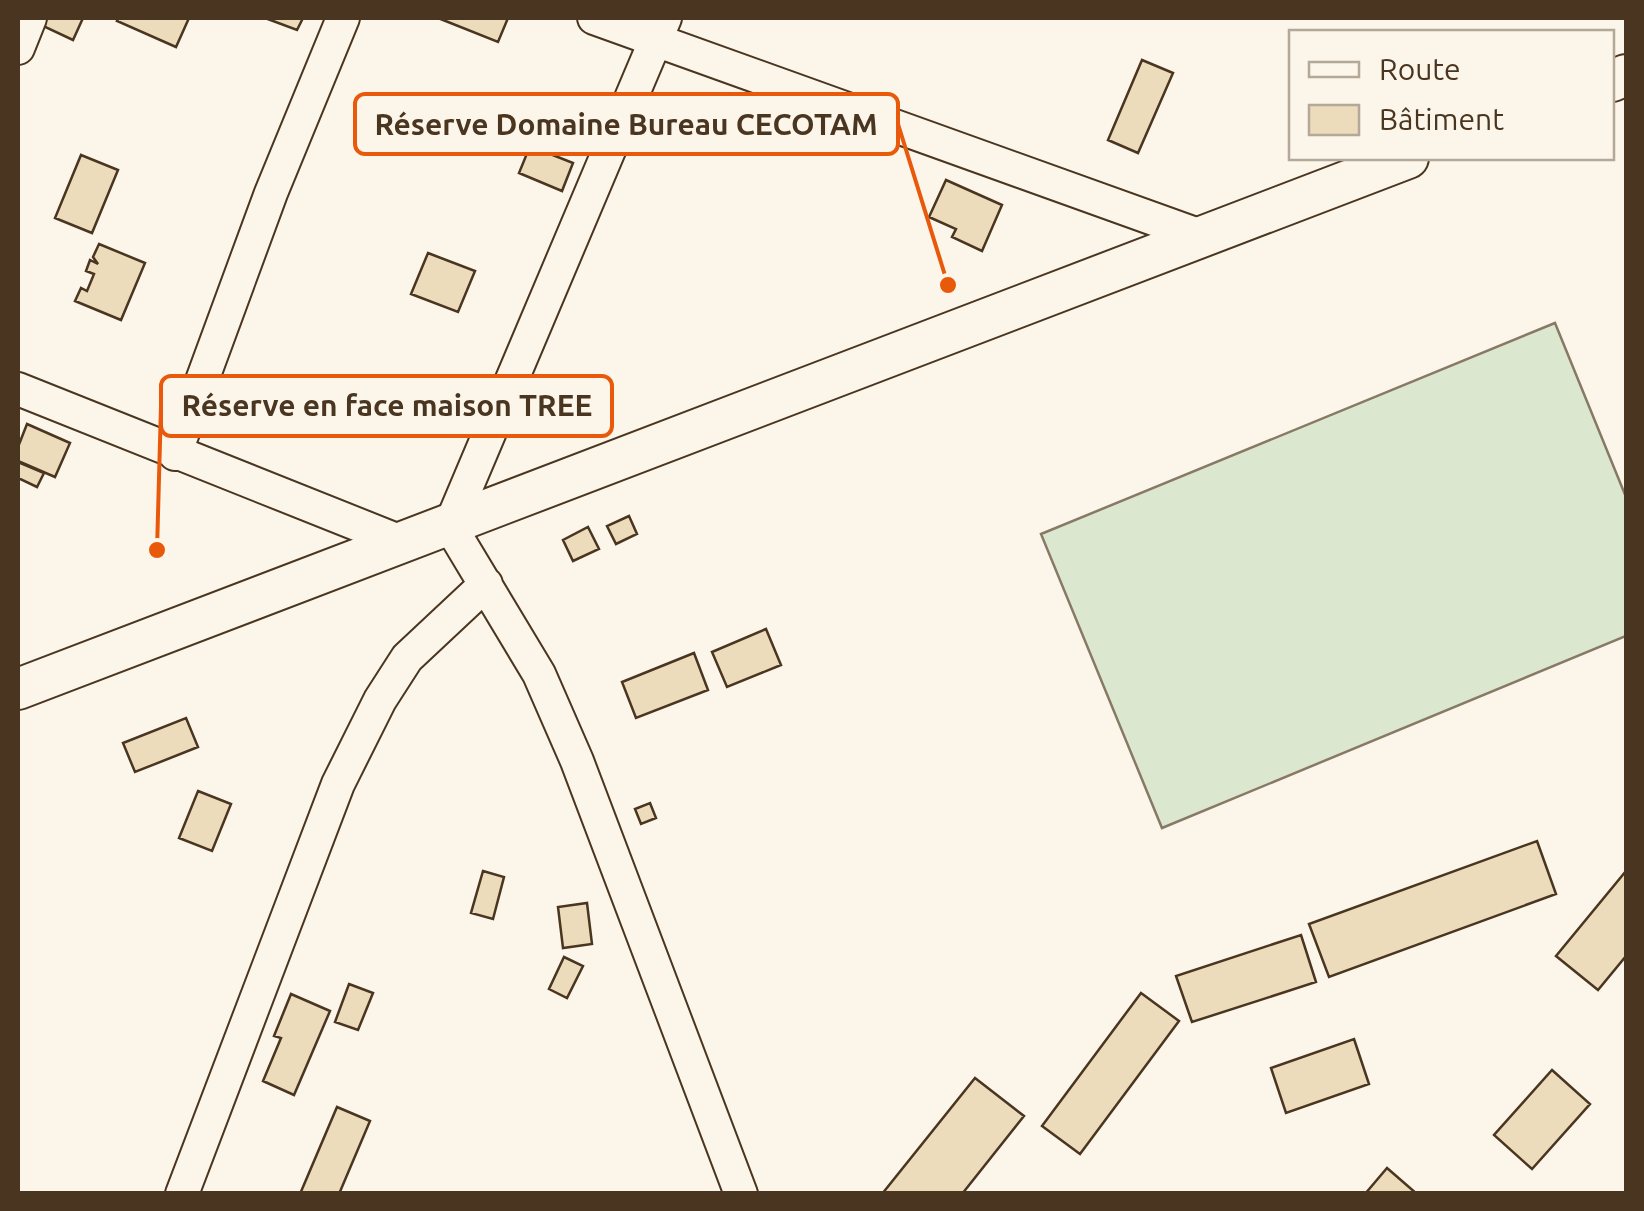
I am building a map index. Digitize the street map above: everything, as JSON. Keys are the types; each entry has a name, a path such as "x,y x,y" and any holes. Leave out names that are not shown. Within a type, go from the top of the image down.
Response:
{"main road":[{"path":"18,689 1403,160"}],"street":[{"path":"18,48 30,18"},
{"path":"175,454 271,194 343,18"},
{"path":"594,18 661,28 1201,236"},
{"path":"661,28 450,526 539,674 577,761 741,1194"},
{"path":"18,389 404,544"},
{"path":"182,1194 338,784 380,700 407,658 486,584"}],"green space":[{"path":"1555,323 1626,497 1626,636 1162,828 1041,534"}],"building":[{"path":"47,18 83,18 73,40 43,26"},
{"path":"189,18 176,47 117,21"},
{"path":"265,18 303,18 297,30"},
{"path":"438,18 508,18 498,42"},
{"path":"1142,60 1173,73 1138,153 1108,140"},
{"path":"530,146 573,163 562,191 519,173"},
{"path":"81,155 118,170 92,233 55,218"},
{"path":"946,180 1002,205 982,251 952,237 956,229 929,217"},
{"path":"99,244 145,263 121,320 75,301 81,288 87,291 94,274 86,271 90,260 98,264 93,257"},
{"path":"428,253 475,271 458,312 411,294"},
{"path":"27,424 70,443 55,477 18,461 18,447"},
{"path":"18,462 44,473 37,487 18,478"},
{"path":"629,516 637,534 616,544 607,526"},
{"path":"588,527 599,549 573,561 563,540"},
{"path":"766,629 781,665 727,687 712,652"},
{"path":"694,653 708,690 636,718 622,682"},
{"path":"186,718 198,747 135,772 123,743"},
{"path":"198,791 231,804 212,851 179,838"},
{"path":"650,803 656,818 641,824 635,809"},
{"path":"1537,841 1556,894 1329,977 1309,924"},
{"path":"483,871 504,877 493,919 471,913"},
{"path":"1626,871 1626,956 1598,990 1556,956"},
{"path":"587,903 592,944 563,948 558,907"},
{"path":"1301,935 1316,982 1192,1022 1176,976"},
{"path":"564,957 583,966 567,998 549,989"},
{"path":"349,984 373,993 358,1030 335,1022"},
{"path":"1141,993 1179,1021 1080,1154 1042,1126"},
{"path":"291,994 330,1011 294,1095 263,1081 281,1038 274,1036"},
{"path":"1354,1039 1369,1084 1286,1113 1271,1068"},
{"path":"1552,1070 1590,1104 1532,1169 1494,1135"},
{"path":"975,1078 1024,1116 962,1194 882,1194"},
{"path":"337,1107 370,1121 339,1194 300,1194"},
{"path":"1387,1168 1417,1194 1365,1194"}],"place":[{"name":"Réserve Domaine Bureau CECOTAM","path":"948,285"},
{"name":"Réserve en face maison TREE","path":"157,550"}]}
